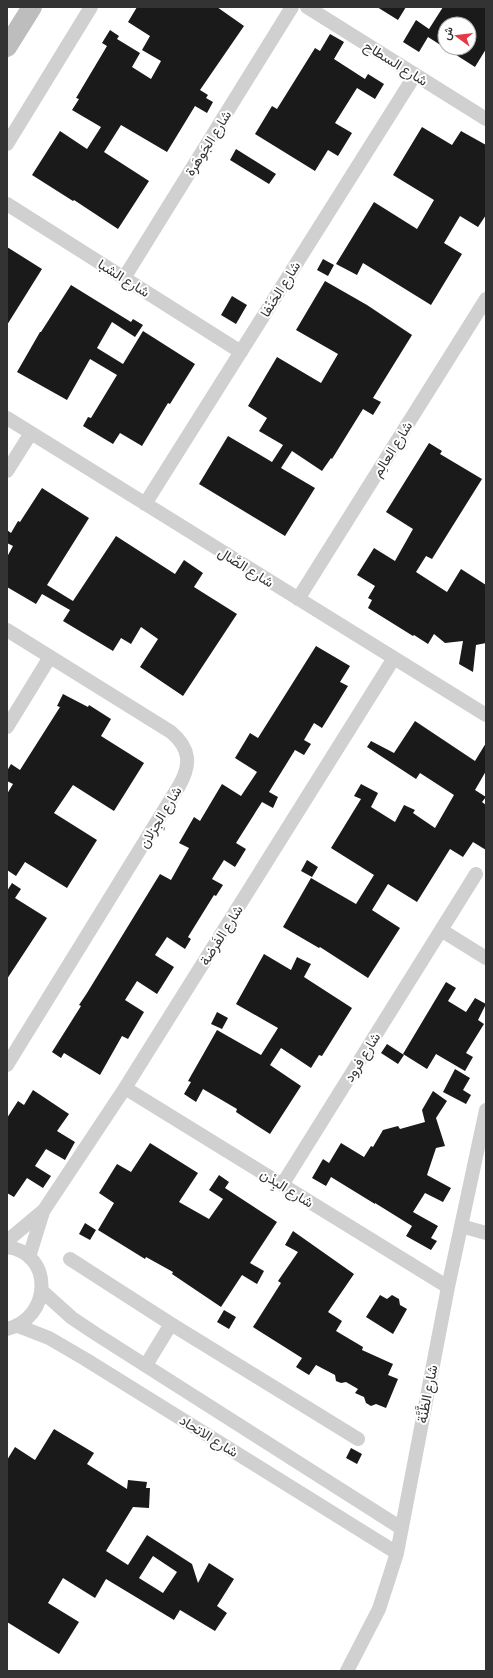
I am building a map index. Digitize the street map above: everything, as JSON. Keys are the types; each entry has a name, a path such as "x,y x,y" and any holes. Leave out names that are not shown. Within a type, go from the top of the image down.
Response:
{"street":[{"path":"7,47 32,7"},
{"path":"7,144 91,7"},
{"name":"شارع الجَوهَرة","path":"124,278 292,7"},
{"name":"شارع السطاح","path":"307,7 486,119"},
{"name":"شارع الحَنْفا","path":"145,504 415,75"},
{"name":"شارع الشبا","path":"7,204 240,352"},
{"name":"شارع العالِم","path":"298,599 486,298"},
{"name":"شارع الصَّال","path":"7,418 486,715"},
{"path":"7,471 30,433"},
{"name":"شارع الجِزلان","path":"7,630 171,732 184,746 187,768 179,786 7,1065"},
{"path":"7,727 50,657"},
{"name":"شارع الفَرضة","path":"29,1257 44,1210 125,1088 394,658"},
{"name":"شارع فرود","path":"282,1185 476,874"},
{"path":"441,930 486,958"},
{"name":"شارع البِدْن","path":"125,1088 448,1288"},
{"name":"شارع الظَّنَّة","path":"347,1671 379,1608 397,1553 448,1288 486,1112"},
{"name":"شارع الفَرضة","path":"7,1241 44,1210"},
{"path":"461,1226 486,1233"},
{"path":"7,1247 21,1251 29,1257 40,1272 42,1291 40,1302 34,1312 27,1320 12,1327"},
{"path":"70,1260 358,1439"},
{"name":"شارع الاتحاد","path":"42,1291 72,1318 401,1528"},
{"path":"146,1365 172,1324"},
{"name":"شارع الاتحاد","path":"12,1327 49,1338 85,1358 397,1553"}],"building":[{"path":"137,7 217,7 244,26 200,90 208,95 206,98 213,102 207,113 195,106 167,152 121,125 104,152 149,181 118,229 32,175 60,131 87,149 101,127 72,110 79,99 76,98 107,46 102,43 110,30 119,36 117,39 140,53 132,67 151,79 161,61 142,50 150,36 128,22"},
{"path":"377,7 406,7 398,20"},
{"path":"443,7 486,7 486,49 475,67 458,56 477,56 477,16 437,16"},
{"path":"437,16 437,43 428,37 419,52 403,42 416,20 429,29"},
{"path":"330,34 344,42 334,59 365,79 368,74 384,84 375,99 357,88 335,123 352,133 338,156 328,150 315,171 255,134 272,106 277,109 315,48 320,51"},
{"path":"422,127 452,145 461,131 486,145 486,215 478,227 460,216 444,243 462,254 431,305 363,263 357,275 336,264 374,202 417,229 434,200 393,175"},
{"path":"236,149 276,174 269,184 230,160"},
{"path":"7,247 42,269 7,325"},
{"path":"323,259 334,265 328,276 317,270"},
{"path":"325,281 367,305 412,335 373,398 381,402 373,415 363,409 332,459 331,458 322,471 292,451 281,468 315,488 285,536 199,484 228,436 272,462 283,445 259,431 267,418 248,406 277,357 321,383 338,354 296,330"},
{"path":"71,285 131,322 133,319 143,325 135,337 112,322 97,348 123,364 143,331 195,364 170,404 168,403 142,446 120,433 113,444 83,426 88,417 91,418 117,375 90,359 67,400 17,372 40,332"},
{"path":"232,296 247,305 236,324 221,315"},
{"path":"429,443 442,451 440,454 482,479 432,559 426,556 416,572 447,592 461,569 486,585 486,643 476,645 473,672 459,664 463,641 445,643 434,634 428,644 368,608 372,600 368,598 375,586 357,575 374,548 395,561 413,529 386,512"},
{"path":"42,488 89,518 47,585 73,601 116,536 175,574 184,560 203,573 194,587 237,614 183,696 140,667 158,639 141,627 131,644 121,638 113,651 63,621 70,610 42,594 36,604 7,587 7,557 13,546 7,543 7,530 11,533"},
{"path":"316,646 350,666 340,682 348,686 322,728 314,723 304,740 311,744 304,755 295,750 269,792 278,797 273,808 262,802 236,843 246,849 235,867 224,860 212,879 223,885 216,896 214,895 188,937 191,939 185,949 167,937 155,955 174,967 157,994 137,981 125,1000 144,1012 128,1039 122,1036 100,1075 64,1053 61,1058 52,1052 81,1006 79,1005 160,874 171,880 189,848 179,843 194,817 200,821 222,784 241,796 257,772 235,758 250,733 258,738"},
{"path":"63,694 88,707 89,705 111,719 101,736 144,763 114,811 73,785 54,813 97,840 67,888 25,862 16,876 7,870 7,794 13,784 7,781 7,771 11,764 20,770 60,707 57,706"},
{"path":"415,721 475,761 486,743 486,771 475,790 486,797 482,802 486,805 486,850 473,842 463,857 450,849 417,902 388,884 372,910 400,928 368,978 320,947 319,948 283,927 311,878 356,904 374,875 331,848 361,799 354,796 361,784 378,793 371,807 395,822 404,805 415,810 413,813 435,828 454,795 420,773 416,779 367,747 371,741 394,753"},
{"path":"307,860 318,867 312,877 301,871"},
{"path":"12,883 21,889 15,898 47,918 7,979 7,891"},
{"path":"264,954 291,970 297,957 311,964 304,977 352,1008 322,1056 319,1055 311,1068 281,1048 270,1065 301,1086 270,1134 236,1112 237,1109 203,1089 196,1102 184,1094 191,1082 188,1081 217,1030 261,1055 278,1028 236,1004"},
{"path":"446,982 456,988 448,1001 466,1012 475,998 486,1004 478,1020 484,1024 466,1053 473,1057 465,1071 436,1054 427,1069 403,1054"},
{"path":"217,1012 228,1018 222,1029 211,1024"},
{"path":"387,1044 404,1055 398,1064 381,1053"},
{"path":"455,1069 470,1078 463,1090 471,1095 466,1104 443,1092"},
{"path":"33,1090 69,1114 57,1131 75,1142 65,1160 46,1149 35,1166 51,1176 43,1188 27,1178 14,1197 7,1193 7,1118 18,1101 24,1105"},
{"path":"433,1091 447,1101 436,1118 445,1146 436,1148 427,1175 451,1188 443,1202 425,1193 413,1212 438,1226 431,1238 437,1241 431,1250 406,1236 412,1226 375,1203 331,1177 326,1186 312,1178 323,1159 329,1163 341,1143 364,1157 371,1146 373,1147 383,1130 398,1126 400,1129 425,1122 422,1110"},
{"path":"150,1143 198,1173 179,1202 209,1219 223,1199 209,1190 219,1175 229,1182 225,1188 277,1222 250,1263 264,1271 257,1284 242,1275 221,1307 172,1274 173,1272 146,1257 145,1259 98,1230 114,1203 99,1193 117,1164 131,1172"},
{"path":"85,1223 96,1230 90,1240 79,1234"},
{"path":"293,1231 354,1274 328,1312 342,1321 336,1331 363,1347 362,1350 393,1364 388,1375 398,1379 386,1408 376,1404 371,1406 366,1403 364,1397 355,1393 358,1389 346,1382 341,1383 336,1381 335,1375 316,1365 309,1375 296,1367 302,1358 253,1327 281,1283 278,1281 298,1252 285,1245"},
{"path":"380,1295 387,1299 392,1295 399,1299 400,1305 407,1309 393,1334 366,1317"},
{"path":"224,1310 236,1317 229,1329 217,1322"},
{"path":"54,1429 94,1453 87,1464 127,1489 128,1480 147,1482 146,1488 150,1488 149,1508 133,1507 106,1551 128,1565 147,1535 192,1564 198,1583 209,1563 234,1579 217,1606 227,1613 215,1631 180,1610 174,1620 106,1579 95,1598 63,1578 48,1603 79,1622 59,1654 7,1622 7,1460 15,1447 35,1460","holes":["153,1556 177,1572 163,1593 139,1578"]},
{"path":"351,1448 362,1454 357,1464 346,1458"}]}
